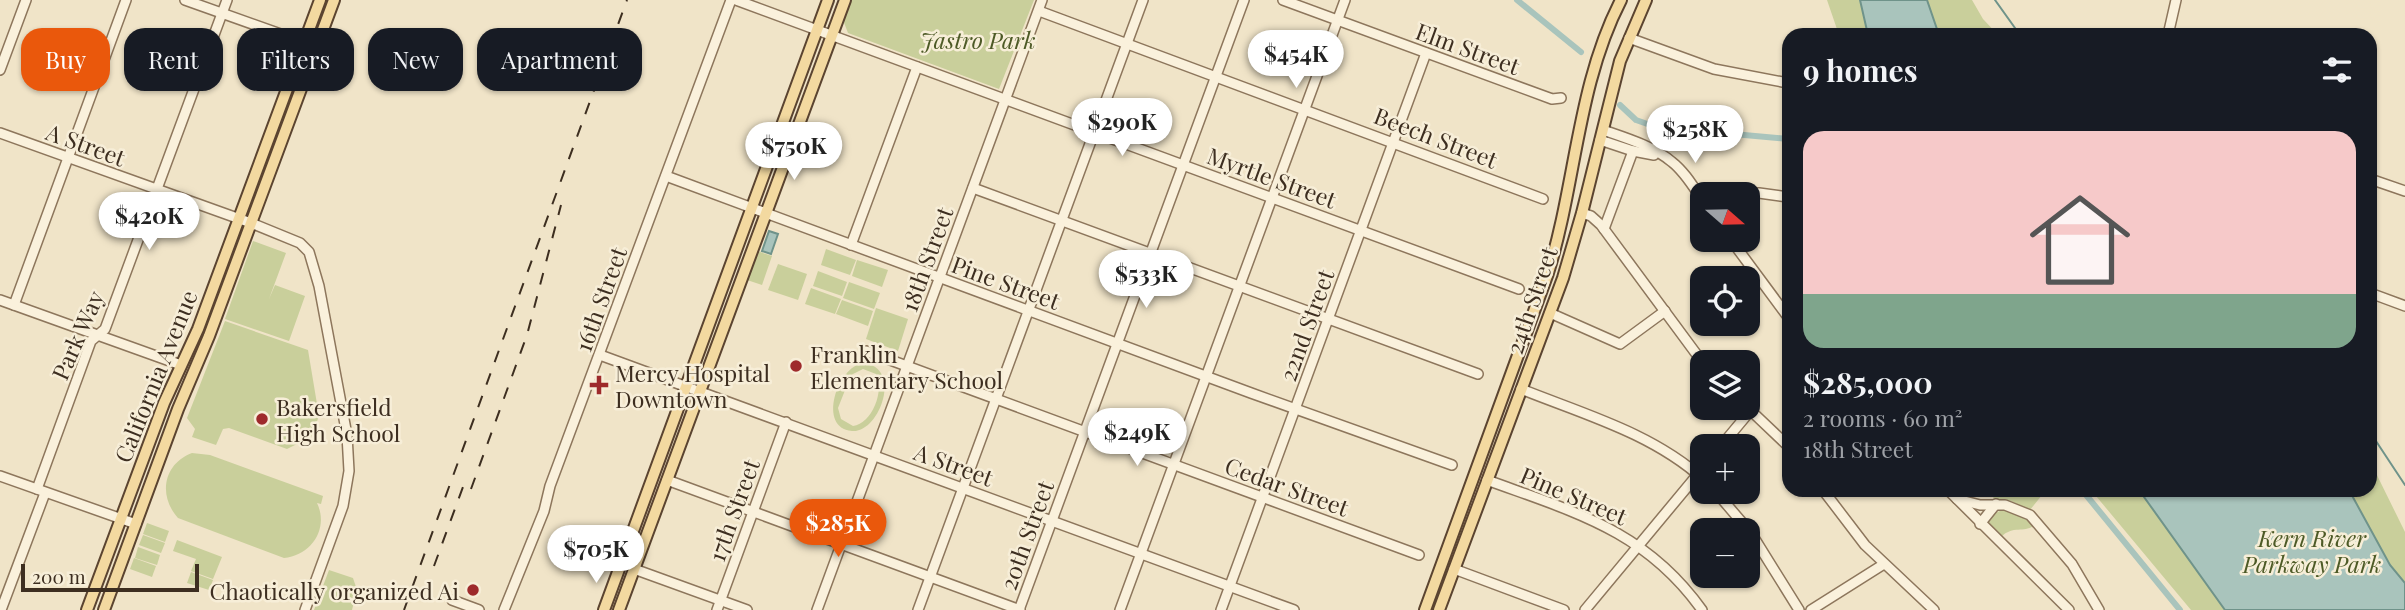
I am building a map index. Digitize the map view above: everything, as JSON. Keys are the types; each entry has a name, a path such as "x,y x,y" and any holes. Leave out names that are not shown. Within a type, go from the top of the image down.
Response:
{"main road":[{"name":"California Avenue","path":"310,28 320,0"},
{"name":"California Avenue","path":"324,28 334,0"},
{"path":"604,610 828,0"},
{"path":"619,610 845,0"},
{"name":"24th Street","path":"1425,610 1548,274 1595,65 1621,0"},
{"name":"24th Street","path":"1440,610 1550,313 1582,213 1614,83 1629,38 1646,0"},
{"name":"California Avenue","path":"87,610 181,365 198,329 286,91"},
{"name":"California Avenue","path":"104,610 300,91"},
{"path":"1573,162 1577,176 1574,201 1582,213"},
{"path":"626,547 630,555 627,572 632,574"}],"street":[{"path":"0,70 26,0"},
{"path":"13,305 127,0"},
{"path":"185,0 262,28"},
{"name":"Park Way","path":"1,610 91,341 105,329 227,0"},
{"name":"Myrtle Street","path":"733,0 1519,289"},
{"name":"16th Street","path":"505,610 733,0"},
{"name":"18th Street","path":"817,610 1042,0"},
{"path":"918,610 1143,0"},
{"name":"20th Street","path":"1020,610 1244,0"},
{"name":"Elm Street","path":"1283,0 1552,99 1561,97"},
{"path":"1120,610 1345,0"},
{"path":"2170,28 2176,0"},
{"name":"Beech Street","path":"1038,11 1543,199"},
{"path":"1629,38 1714,69 1782,82"},
{"name":"22nd Street","path":"1221,610 1426,53"},
{"path":"851,245 917,67"},
{"name":"A Street","path":"0,133 251,223 300,243 309,252 319,286 347,435 349,471 342,506 305,610"},
{"path":"1602,134 1633,151 1662,156"},
{"path":"1602,134 1636,142 1662,156 1679,169 1690,184"},
{"path":"1604,229 1633,151"},
{"name":"Pine Street","path":"666,176 1206,377 1452,465"},
{"path":"2377,181 2405,191"},
{"path":"973,188 1478,374"},
{"path":"1760,193 1782,196"},
{"path":"1582,213 1595,219 1604,229 1694,350"},
{"path":"1740,252 1782,309"},
{"path":"2377,296 2405,306"},
{"path":"0,300 181,365"},
{"path":"1550,313 1620,344 1665,311"},
{"name":"Cedar Street","path":"866,351 1419,555"},
{"name":"A Street","path":"600,355 1294,610"},
{"path":"1521,390 1640,437 1690,467"},
{"path":"1760,419 1782,440"},
{"path":"1730,434 1741,420"},
{"name":"17th Street","path":"717,610 786,422"},
{"path":"0,476 136,524"},
{"path":"667,480 1020,610"},
{"name":"Pine Street","path":"1487,480 1588,517 1639,545 1681,583 1702,610"},
{"path":"1585,610 1690,487"},
{"path":"1828,497 1865,545 1934,610"},
{"path":"1957,499 1980,505 2014,507 2037,521 2073,564 2096,609"},
{"path":"1957,499 2069,610"},
{"path":"1726,504 1751,534 1799,610"},
{"path":"1980,524 1996,504"},
{"path":"1811,610 1885,564"},
{"path":"1454,569 1564,610"},
{"path":"632,574 747,610"},
{"path":"452,600 479,610"}],"green space":[{"name":"Jastro Park","path":"850,0 1034,0 999,89 848,33 843,20"},
{"path":"1827,0 1972,0 1991,28 1837,28"},
{"path":"293,91 296,91 250,211"},
{"path":"253,241 286,253 269,299 275,285 305,296 289,341 225,319"},
{"path":"826,249 856,260 850,275 821,265"},
{"path":"757,251 772,256 762,285 747,280"},
{"path":"857,260 888,270 882,287 852,276"},
{"path":"778,264 807,274 798,300 768,290"},
{"path":"818,271 847,282 842,296 813,286"},
{"path":"849,282 880,293 874,309 843,298"},
{"path":"811,288 841,299 835,314 805,304"},
{"path":"842,300 873,311 868,326 836,314"},
{"path":"876,308 908,319 898,351 866,339"},
{"path":"225,321 308,350 319,416 311,437 287,449 229,428 223,429 216,445 192,437 195,429 187,418"},
{"path":"863,363 875,367 882,376 885,387 883,400 871,422 862,429 852,431 841,427 835,420 833,409 839,385 854,367","holes":["863,369 876,374 878,397 871,413 860,424 853,426 841,419 838,408 851,375"]},
{"path":"192,453 210,455 323,496 321,504 317,503 321,522 316,539 303,552 284,558 178,518 168,500 167,481 175,465"},
{"name":"Kern River Parkway Park","path":"2377,475 2405,532 2405,610 2191,610 2097,497 2377,497"},
{"path":"1993,497 2040,497 2030,510 2011,501"},
{"path":"2005,509 2019,513 2034,524 2033,526 2010,531 2001,537 1988,523 1995,513"},
{"path":"147,523 169,531 165,542 143,534"},
{"path":"143,535 165,543 161,553 139,545"},
{"path":"177,540 222,557 213,579 191,571 196,559 173,551"},
{"path":"138,547 160,555 157,565 135,558"},
{"path":"134,558 156,566 152,577 130,569"},
{"path":"329,570 353,578 357,590 352,610 314,610"},
{"path":"191,572 213,580 209,590 187,583"}],"water":[{"path":"1860,0 1927,0 1937,28 1866,28"},
{"path":"769,231 778,234 771,254 762,251"},
{"name":"Kern River Parkway Park","path":"2144,497 2353,497 2390,565 2405,583 2405,610 2225,610"}],"waterway":[{"path":"1517,0 1581,52"},
{"path":"1995,0 2015,28"},
{"path":"1620,105 1636,120 1656,127 1782,138"},
{"path":"2377,443 2405,485"},
{"path":"2088,497 2180,610"}],"railway":[{"path":"404,610 627,0"},
{"path":"471,489 527,335 561,205"},
{"path":"434,566 467,476"}],"place":[{"name":"Franklin Elementary School","path":"796,366"},
{"name":"Mercy Hospital Downtown","path":"599,385"},
{"name":"Bakersfield High School","path":"262,419"},
{"name":"Chaotically organized Ai","path":"473,590"}]}
